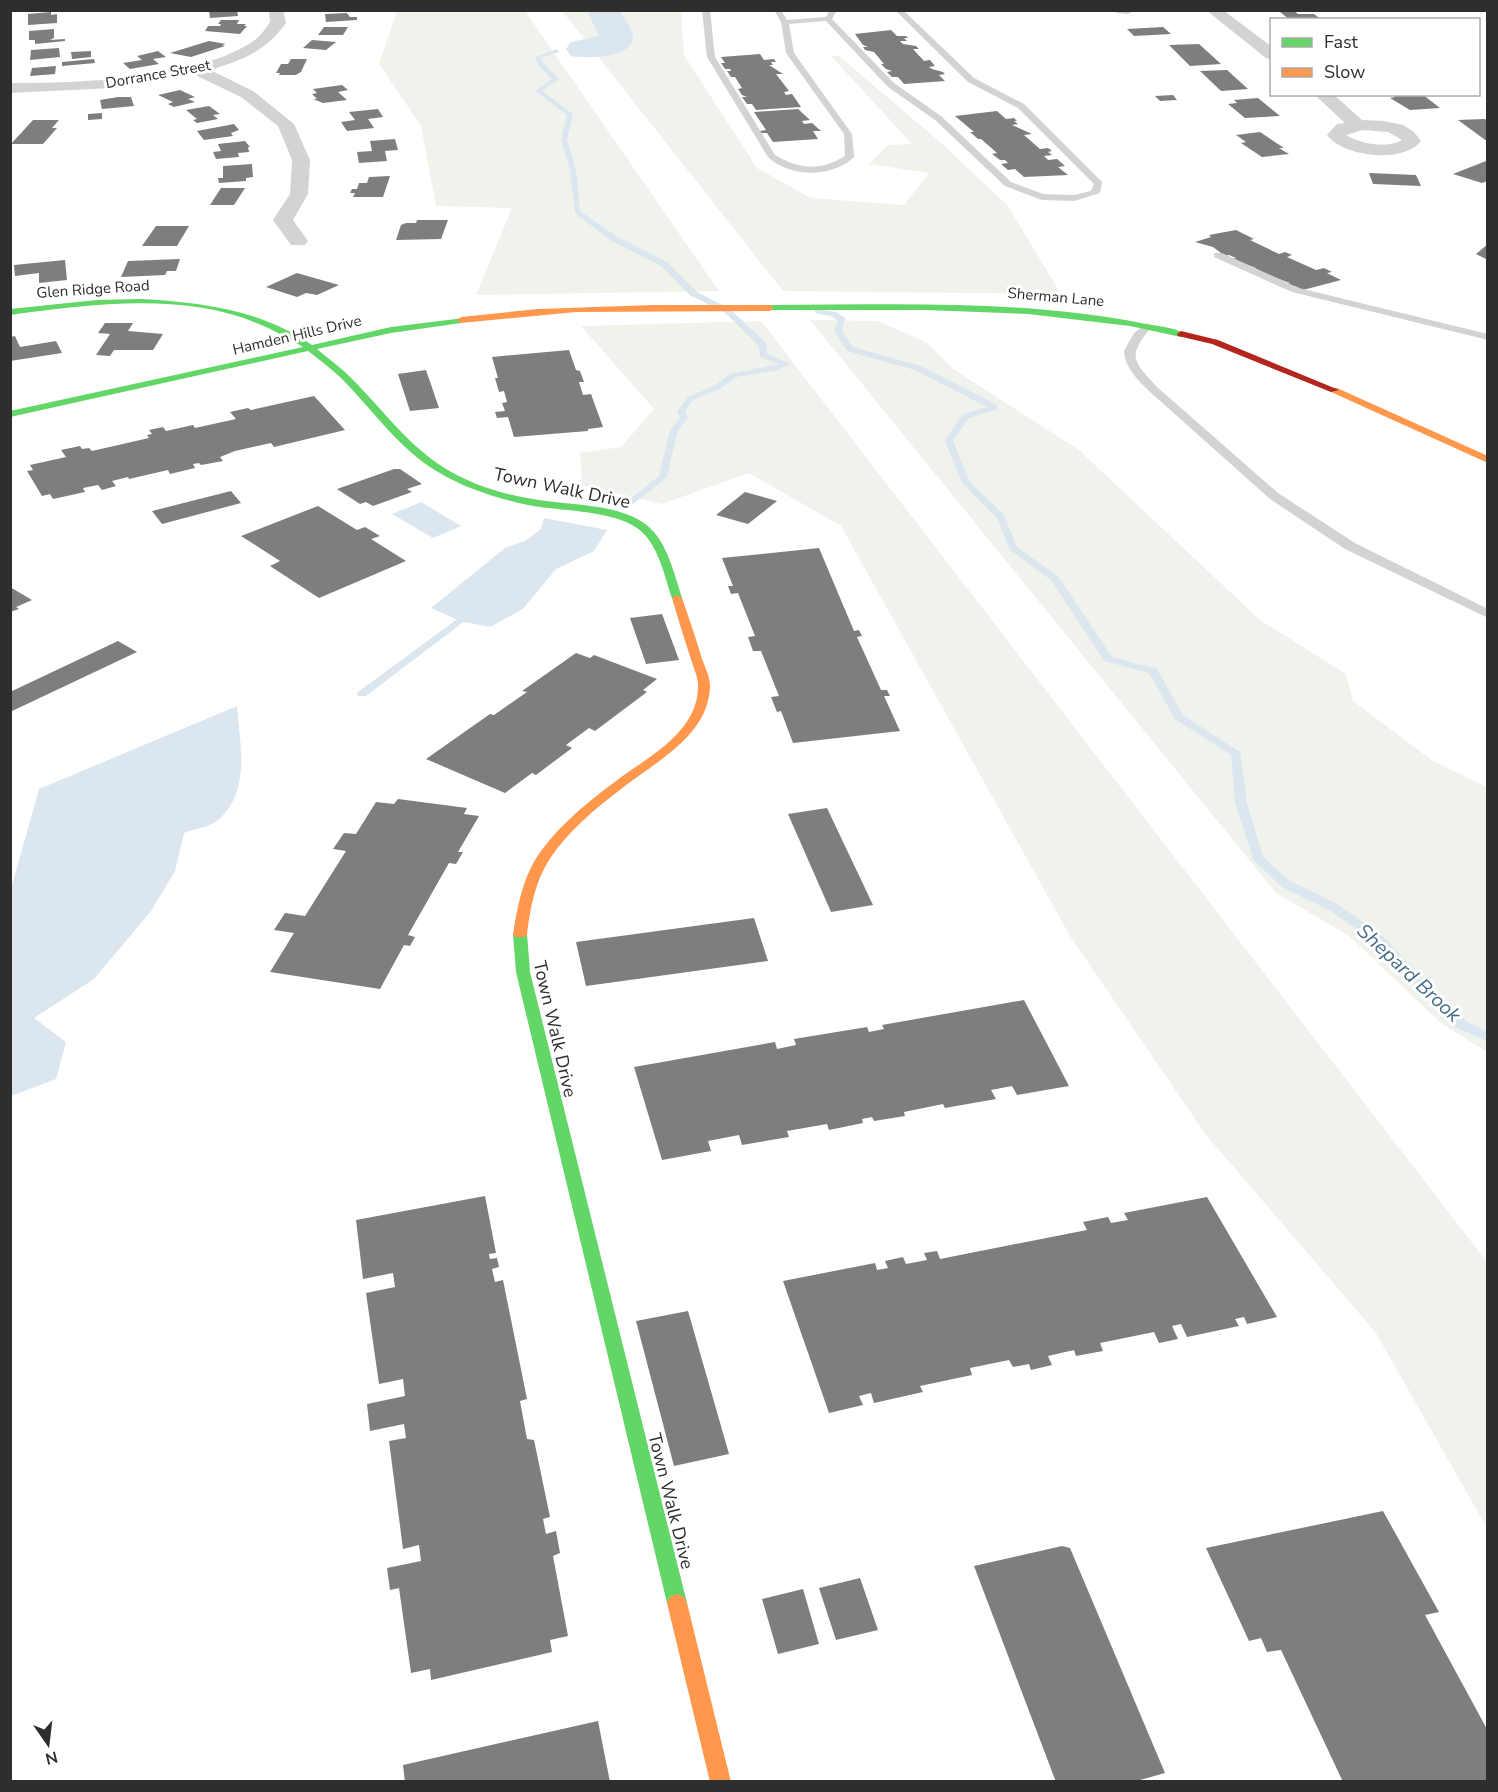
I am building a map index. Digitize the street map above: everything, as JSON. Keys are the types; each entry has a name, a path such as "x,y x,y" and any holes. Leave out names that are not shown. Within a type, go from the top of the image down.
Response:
{"street":[{"name":"Dorrance Street","path":"10,88 107,84 195,69 237,55 264,40 277,27 276,10"},
{"path":"1122,10 1128,10"},
{"path":"1213,10 1270,53"},
{"path":"195,69 247,94 285,124 301,160 298,194 283,220 298,241"},
{"path":"1324,96 1358,125"},
{"name":"Glen Ridge Road","path":"10,312 78,303 126,301 194,304 256,318 313,348"},
{"name":"Sherman Lane","path":"594,308 945,307 1049,311 1147,326 1183,333 1250,354 1317,381 1488,460"},
{"name":"Hamden Hills Drive","path":"10,414 466,317 594,308"},
{"name":"Town Walk Drive","path":"313,348 357,390 402,442 438,468 491,493 624,516 641,524 652,535 658,546 696,654 705,691 699,711 687,734 567,829 542,861 531,884 520,931 519,946 521,968 721,1782"}],"lane":[{"path":"706,10 711,57 772,157 782,165 807,171 835,168 850,157 848,134 790,53 785,22 777,10"},
{"path":"828,19 834,10"},
{"path":"828,19 891,85 938,118 1008,184 1042,197 1074,198 1095,193 1099,184 1021,106 971,80 898,10"},
{"path":"785,22 828,19"},
{"path":"1218,255 1296,290 1488,338"},
{"path":"1147,326 1135,336 1129,347 1129,360 1136,371 1153,389 1274,496 1350,546 1488,614"}],"shaded area":[{"path":"397,11 525,11 719,291 476,295 512,208 436,206 421,126 379,64"},
{"path":"562,11 681,11 684,55 757,168 811,198 904,205 929,173 869,164 888,145 912,144 831,56 839,56 940,142 1008,206 1061,294 783,291"},
{"path":"810,320 877,321 926,342 953,369 1079,450 1260,620 1346,674 1353,701 1433,761 1487,787 1487,1052 1441,1023 1349,936 1276,893"},
{"path":"761,321 1487,1262 1487,1528 1376,1333 1206,1135 1070,936 841,526 749,473 662,504 582,485 580,453 621,447 654,409 581,326"},
{"path":"421,502 461,526 433,538 392,514"},
{"path":"544,518 607,530 594,551 556,569 523,609 490,627 460,621 431,608 505,548 525,541 541,529"},
{"path":"237,706 241,767 235,796 228,809 215,822 184,833 175,871 151,911 94,979 34,1018 66,1042 56,1079 11,1096 11,889 39,789"}],"building":[{"path":"237,10 238,16 210,18 209,11"},
{"path":"1294,11 1298,14 1314,14 1319,18 1288,18 1280,12"},
{"path":"51,12 51,15 57,14 57,23 28,25 28,14"},
{"path":"347,13 350,17 357,17 357,20 326,22 325,14"},
{"path":"221,20 239,20 237,24 247,26 240,34 205,31 208,26 220,26 221,24 218,24"},
{"path":"324,27 348,27 343,35 318,35"},
{"path":"1163,27 1171,34 1134,36 1127,29"},
{"path":"54,29 54,38 50,40 65,39 65,41 35,44 35,40 29,40 29,31"},
{"path":"891,30 897,36 906,36 908,38 904,38 907,41 900,41 903,44 916,46 919,49 913,49 924,61 930,60 935,66 929,67 945,74 939,75 945,81 904,84 898,77 892,77 887,72 892,71 881,64 884,64 874,52 865,50 863,47 868,47 863,45 855,34"},
{"path":"312,40 336,42 326,50 303,48"},
{"path":"209,41 226,44 191,57 170,53"},
{"path":"1199,44 1221,64 1190,66 1169,45"},
{"path":"59,48 60,57 30,60 31,50"},
{"path":"91,51 91,57 72,59 71,52"},
{"path":"158,51 166,57 153,59 159,64 130,69 123,63 142,60 137,56"},
{"path":"760,54 764,60 774,59 776,62 771,62 773,65 769,65 783,74 776,74 789,91 784,92 786,95 792,94 801,107 756,110 752,104 747,104 742,97 747,97 742,95 738,89 742,88 735,77 731,77 727,71 731,71 730,69 725,69 721,63 725,63 721,57"},
{"path":"94,59 95,63 62,66 62,62"},
{"path":"291,59 307,59 301,72 296,75 276,73 281,64 288,64"},
{"path":"56,66 55,74 30,76 32,68"},
{"path":"1227,70 1248,89 1221,91 1200,71"},
{"path":"342,85 348,90 338,92 347,100 323,103 313,99 317,99 312,94 317,93 313,89"},
{"path":"180,90 195,97 188,99 195,102 174,107 168,104 173,102 158,95"},
{"path":"1173,95 1177,100 1160,101 1155,96"},
{"path":"1425,96 1440,108 1410,110 1390,98"},
{"path":"131,97 134,106 102,109 100,100"},
{"path":"1258,98 1280,116 1245,118 1228,104 1237,103 1234,100"},
{"path":"209,106 220,114 213,115 218,119 197,123 193,120 197,119 186,110"},
{"path":"378,109 383,117 368,119 374,128 347,131 341,122 355,120 349,112"},
{"path":"798,109 810,120 802,121 804,124 812,123 821,131 813,131 818,139 773,142 767,133 761,133 760,131 766,130 754,112"},
{"path":"997,111 1006,119 1014,118 1018,124 1012,125 1032,134 1024,135 1040,149 1048,148 1052,151 1048,152 1052,155 1044,156 1048,160 1057,159 1065,166 1058,167 1068,175 1024,177 1015,169 1008,170 1001,164 1008,163 992,154 997,153 970,132 974,132 955,116"},
{"path":"102,113 102,119 88,120 88,114"},
{"path":"1485,119 1488,121 1488,142 1458,120"},
{"path":"33,120 59,120 52,128 57,128 43,144 11,144"},
{"path":"234,124 239,130 231,133 233,136 204,140 197,131"},
{"path":"1260,132 1289,154 1262,157 1241,143 1246,142 1236,135"},
{"path":"395,139 398,150 385,151 387,161 359,163 357,152 372,151 370,141"},
{"path":"245,141 250,147 248,147 249,152 238,153 239,157 216,159 213,152 221,151 218,144"},
{"path":"1486,161 1488,181 1482,183 1453,174"},
{"path":"252,164 253,177 246,178 246,181 219,183 218,178 223,178 223,166"},
{"path":"1369,173 1416,175 1421,186 1373,184"},
{"path":"390,176 383,197 353,197 355,193 350,193 352,189 357,189 359,183 367,183 369,177"},
{"path":"221,188 245,188 234,205 210,205"},
{"path":"417,220 448,220 441,239 396,240 401,225 416,223"},
{"path":"156,226 189,226 177,246 142,246"},
{"path":"1236,230 1254,239 1250,240 1279,254 1285,252 1292,255 1287,257 1316,270 1324,268 1332,272 1327,273 1341,280 1303,290 1295,286 1291,287 1286,284 1290,283 1252,269 1256,268 1232,259 1236,258 1229,255 1225,256 1213,247 1195,242 1211,237 1209,235"},
{"path":"1488,244 1488,260 1476,254"},
{"path":"180,259 176,271 167,271 165,275 121,277 128,261"},
{"path":"65,260 67,280 39,283 39,273 15,276 14,265"},
{"path":"297,273 339,285 317,295 306,293 297,297 266,287"},
{"path":"105,323 133,323 128,331 163,334 153,350 114,350 110,356 96,355 110,334 98,333"},
{"path":"15,336 20,347 56,341 62,353 10,361 10,337"},
{"path":"569,350 576,370 580,371 584,382 579,382 583,395 591,394 603,427 588,429 588,431 514,437 508,417 497,418 495,412 505,411 502,403 507,402 504,391 499,392 492,357"},
{"path":"426,370 439,408 410,411 398,374"},
{"path":"314,396 345,430 274,447 271,443 235,451 220,457 223,461 193,464 195,468 170,474 168,470 129,479 128,477 112,481 116,486 102,490 98,485 83,488 85,492 53,499 50,494 42,496 27,471 33,470 30,465 66,457 61,450 80,446 82,449 89,448 92,451 149,438 147,435 152,434 149,430 163,427 166,431 193,425 195,428 236,419 230,412 248,408 251,410"},
{"path":"394,469 400,469 422,484 407,489 412,492 373,506 366,502 360,504 337,489"},
{"path":"231,491 241,503 162,524 152,511"},
{"path":"745,492 777,501 748,524 716,515"},
{"path":"318,506 357,530 365,527 380,536 371,539 406,561 319,598 270,566 280,561 241,536"},
{"path":"819,548 854,631 859,630 862,636 857,637 881,690 887,690 890,696 884,696 900,731 793,743 781,711 777,712 771,697 779,696 761,651 753,651 748,637 755,636 738,593 731,594 728,586 733,586 722,558"},
{"path":"10,587 32,600 10,612"},
{"path":"662,614 679,660 646,664 630,618"},
{"path":"118,641 137,652 10,712 10,692"},
{"path":"576,653 590,658 594,655 657,679 643,690 647,692 595,731 589,728 566,745 572,748 536,775 532,773 505,793 426,759 490,714 494,715 527,692 522,691"},
{"path":"398,799 467,808 464,814 479,816 458,852 463,852 456,864 449,863 408,935 415,937 410,946 404,945 380,989 270,972 294,933 274,930 285,913 305,916 346,851 333,849 344,833 356,834 376,802 394,804"},
{"path":"827,808 873,905 831,912 788,814"},
{"path":"754,918 768,961 586,986 576,942"},
{"path":"1024,1000 1069,1086 1017,1095 1012,1086 991,1090 996,1099 945,1108 943,1104 904,1112 905,1116 874,1121 872,1117 862,1119 863,1123 829,1130 827,1124 787,1131 789,1137 742,1145 739,1135 708,1141 711,1151 662,1160 634,1067 775,1042 777,1049 796,1045 794,1039 867,1027 869,1032 884,1029 882,1025"},
{"path":"485,1196 496,1253 489,1254 490,1259 497,1258 499,1267 492,1269 495,1282 503,1280 527,1399 520,1401 527,1439 534,1440 550,1517 543,1519 546,1534 556,1531 560,1553 553,1556 568,1636 550,1640 552,1652 431,1680 430,1669 411,1673 399,1588 390,1590 387,1568 421,1561 419,1545 403,1549 389,1441 406,1438 404,1424 370,1431 367,1404 405,1396 403,1379 379,1384 366,1293 395,1287 393,1273 363,1279 356,1220"},
{"path":"1207,1197 1277,1317 1247,1324 1244,1317 1235,1319 1239,1326 1187,1337 1181,1324 1172,1326 1178,1339 1159,1343 1154,1332 1100,1343 1103,1351 1076,1356 1074,1350 1048,1356 1052,1365 1031,1370 1029,1364 1013,1367 1009,1360 970,1368 972,1375 920,1386 923,1392 874,1403 871,1393 859,1396 863,1405 829,1413 783,1281 875,1263 877,1270 888,1268 885,1261 903,1257 906,1264 927,1260 924,1253 937,1251 940,1259 1087,1230 1083,1222 1108,1217 1111,1223 1128,1220 1124,1213"},
{"path":"688,1311 729,1454 674,1466 636,1321"},
{"path":"1383,1511 1439,1612 1425,1615 1488,1731 1488,1782 1343,1782 1281,1650 1267,1652 1261,1638 1249,1641 1206,1548"},
{"path":"1062,1546 1070,1548 1165,1773 1133,1782 1056,1782 974,1566"},
{"path":"860,1578 878,1630 836,1640 819,1588"},
{"path":"803,1589 819,1644 778,1654 762,1599"},
{"path":"598,1721 610,1782 405,1782 403,1765"}],"waterway":[{"name":"Shepard Brook","path":"583,49 608,45 616,40 616,34 603,10"},
{"name":"Shepard Brook","path":"557,51 538,57 540,64 556,79 538,91 570,114 564,140 573,170 577,212 613,238 664,264 694,294 722,309"},
{"path":"628,505 663,477 674,430 684,418 681,411 691,398 717,388 737,374 787,364 763,355 763,345 727,311"},
{"name":"Shepard Brook","path":"818,311 833,314 842,320 838,331 850,349 918,368 994,407 966,416 949,441 966,483 1001,517 1013,548 1055,578 1108,659 1153,671 1179,717 1236,754 1241,803 1258,858 1286,884 1333,907 1375,936 1461,1024 1488,1038"},
{"path":"362,694 471,612"}],"traffic: fast":[{"path":"10,312 53,306 141,301 185,304 227,311 268,325 306,345 341,373 394,431 423,458 457,479 486,491 515,499 613,514 629,518 639,524 651,535 660,549 677,598"},
{"path":"770,308 925,308 1028,312 1079,316 1181,334"},
{"path":"10,414 391,330 461,320"},
{"path":"520,934 523,972 677,1603"}],"traffic: slow":[{"path":"461,320 576,309 770,308"},
{"path":"1334,390 1488,460"},
{"path":"520,934 530,886 537,868 550,849 576,820 596,803 674,744 696,717 702,701 704,683 677,598"},
{"path":"677,1603 721,1782"}],"traffic: jam":[{"path":"1181,334 1215,342 1334,390"}]}
